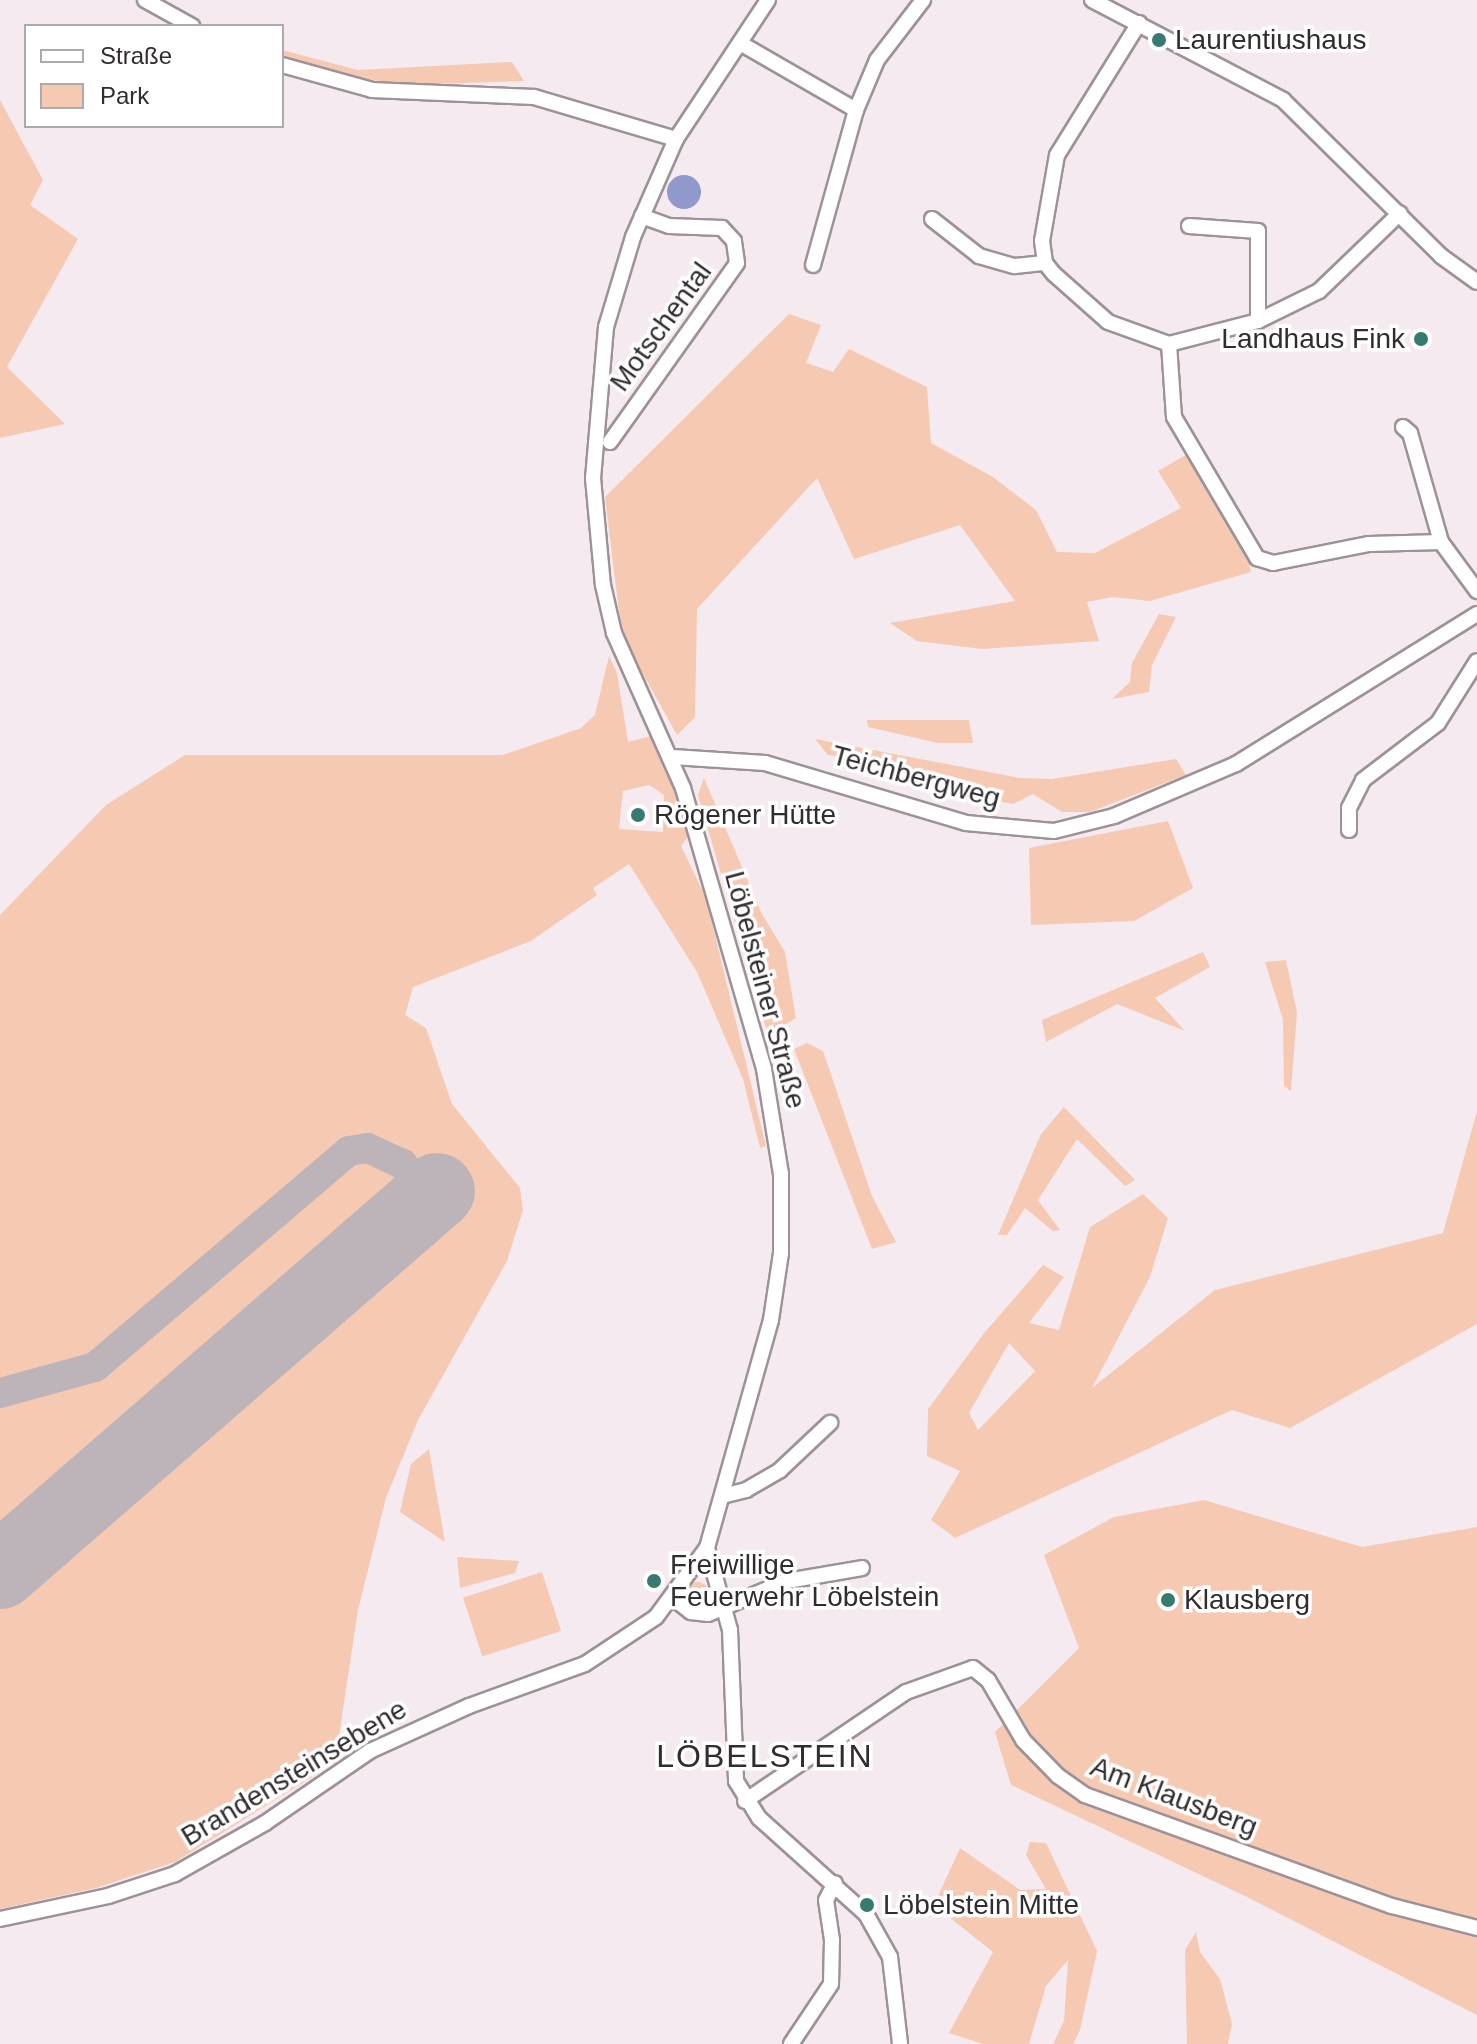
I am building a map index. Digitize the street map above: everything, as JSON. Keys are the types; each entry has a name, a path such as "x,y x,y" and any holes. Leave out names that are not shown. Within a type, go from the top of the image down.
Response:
{"street":[{"path":"145,0 188,24"},
{"path":"284,66 372,90 534,97 676,139 768,0"},
{"path":"813,265 856,110 877,60 923,0"},
{"path":"1092,0 1283,100 1459,272 1477,282"},
{"path":"1139,23 1057,155 1042,241 1045,263 1108,322 1169,344 1258,321 1319,291 1400,213"},
{"path":"740,43 856,110"},
{"name":"Löbelsteiner Straße","path":"676,139 642,216 606,327 593,478 603,585 614,633 673,757 764,1069 781,1174 781,1253 771,1320 707,1548"},
{"name":"Motschental","path":"610,442 737,263 734,241 722,228 669,226 642,216"},
{"path":"932,219 979,256 1015,266 1045,263"},
{"path":"1189,226 1258,231 1258,321"},
{"path":"1169,344 1174,417 1261,561 1279,563 1369,544 1441,542"},
{"path":"1403,427 1410,433 1441,542 1477,591"},
{"name":"Teichbergweg","path":"673,757 765,763 966,823 1054,831 1114,816 1236,764 1477,614"},
{"path":"1349,830 1349,808 1363,780 1438,723 1477,661"},
{"path":"722,1496 746,1490 780,1470 830,1423"},
{"path":"707,1548 732,1655 733,1764 745,1801 866,1914 890,1957 900,2044"},
{"name":"Brandensteinsebene","path":"0,1919 108,1896 203,1861 370,1751 619,1646 673,1598 707,1548"},
{"path":"673,1598 696,1614 787,1581 862,1568"},
{"name":"Am Klausberg","path":"745,1801 906,1692 973,1668 988,1680 1023,1740 1058,1776 1085,1795 1392,1906 1477,1928"},
{"path":"791,2044 831,1984 832,1940 826,1900 835,1883"}],"green space":[{"path":"284,51 358,70 512,62 524,81 402,85 346,75 284,57"},
{"path":"0,100 43,180 30,205 78,239 7,367 65,424 0,438"},
{"path":"789,314 821,325 806,363 833,372 849,349 927,387 931,443 993,477 1036,510 1057,552 1095,553 1181,508 1158,471 1191,452 1247,553 1251,572 1150,601 1112,597 1087,602 1099,641 983,649 917,641 890,623 1015,601 960,525 854,559 817,478 697,609 695,717 677,735 622,636 605,497"},
{"path":"1159,614 1176,617 1152,665 1149,692 1112,699 1130,682 1132,663"},
{"path":"609,656 617,673 628,742 655,735 677,795 689,835 681,846 706,898 766,1146 760,1148 743,1079 697,972 629,864 593,888 597,895 531,941 413,987 405,1015 426,1028 452,1104 520,1188 523,1210 507,1261 418,1420 386,1498 358,1610 335,1763 175,1862 96,1888 0,1909 0,915 106,805 185,755 503,755 581,728 595,715","holes":["649,785 664,795 663,832 619,829 623,791"]},
{"path":"867,720 969,720 973,743 938,743 868,727"},
{"path":"815,739 1020,778 1052,779 1176,759 1186,775 1090,812 1062,812 1033,794 1013,804 915,784 892,763 828,755"},
{"path":"704,778 762,914 785,952 796,1018 768,1035 698,795"},
{"path":"1168,821 1193,888 1134,921 1031,925 1029,848"},
{"path":"1203,952 1210,967 1155,998 1185,1031 1117,1004 1046,1042 1042,1020"},
{"path":"1286,960 1297,1013 1291,1091 1284,1086 1283,1020 1265,962"},
{"path":"807,1043 823,1051 872,1196 896,1242 872,1249 794,1049"},
{"path":"1064,1107 1135,1180 1125,1186 1077,1139 1038,1200 1060,1230 1053,1231 1025,1208 1007,1235 998,1235 1041,1134"},
{"path":"1477,1111 1477,1324 1290,1428 1232,1410 955,1538 931,1520 960,1471 927,1456 928,1409 985,1332 1043,1265 1064,1277 1029,1323 1059,1330 1090,1227 1143,1194 1168,1218 1150,1277 1092,1388 1215,1290 1443,1233","holes":["1009,1343 1035,1371 978,1430 969,1413"]},
{"path":"429,1449 445,1542 400,1512 411,1464"},
{"path":"1204,1500 1362,1547 1477,1527 1477,2015 1247,1897 1011,1785 995,1732 1079,1648 1044,1555 1114,1517"},
{"path":"457,1557 519,1561 515,1573 460,1588"},
{"path":"542,1572 561,1631 482,1657 463,1598"},
{"path":"697,1582 706,1586 710,1595 706,1604 697,1608 688,1604 684,1595 688,1586"},
{"path":"1030,1842 1046,1843 1097,1951 1080,2030 1073,2044 1053,2044 1064,2021 1068,1960 1046,1986 1029,2044 983,2044 949,2033 993,1952 934,1905 960,1848 1020,1890 1046,1889 1026,1855"},
{"path":"1196,1932 1200,1952 1220,1979 1232,2024 1228,2044 1187,2044 1185,1950"}],"water":[{"path":"684,175 696,180 701,192 696,204 684,209 672,204 667,192 672,180"}],"taxiway":[{"path":"0,1393 95,1367 349,1151 368,1148 403,1164 426,1200"}],"runway":[{"path":"0,1571 437,1191"}],"place":[{"name":"Laurentiushaus","path":"1159,40"},
{"name":"Landhaus Fink","path":"1421,339"},
{"name":"Rögener Hütte","path":"638,815"},
{"name":"Freiwillige Feuerwehr Löbelstein","path":"654,1581"},
{"name":"Klausberg","path":"1168,1600"},
{"name":"Löbelstein Mitte","path":"867,1905"}],"district":[{"name":"LÖBELSTEIN","path":"765,1756"}]}
